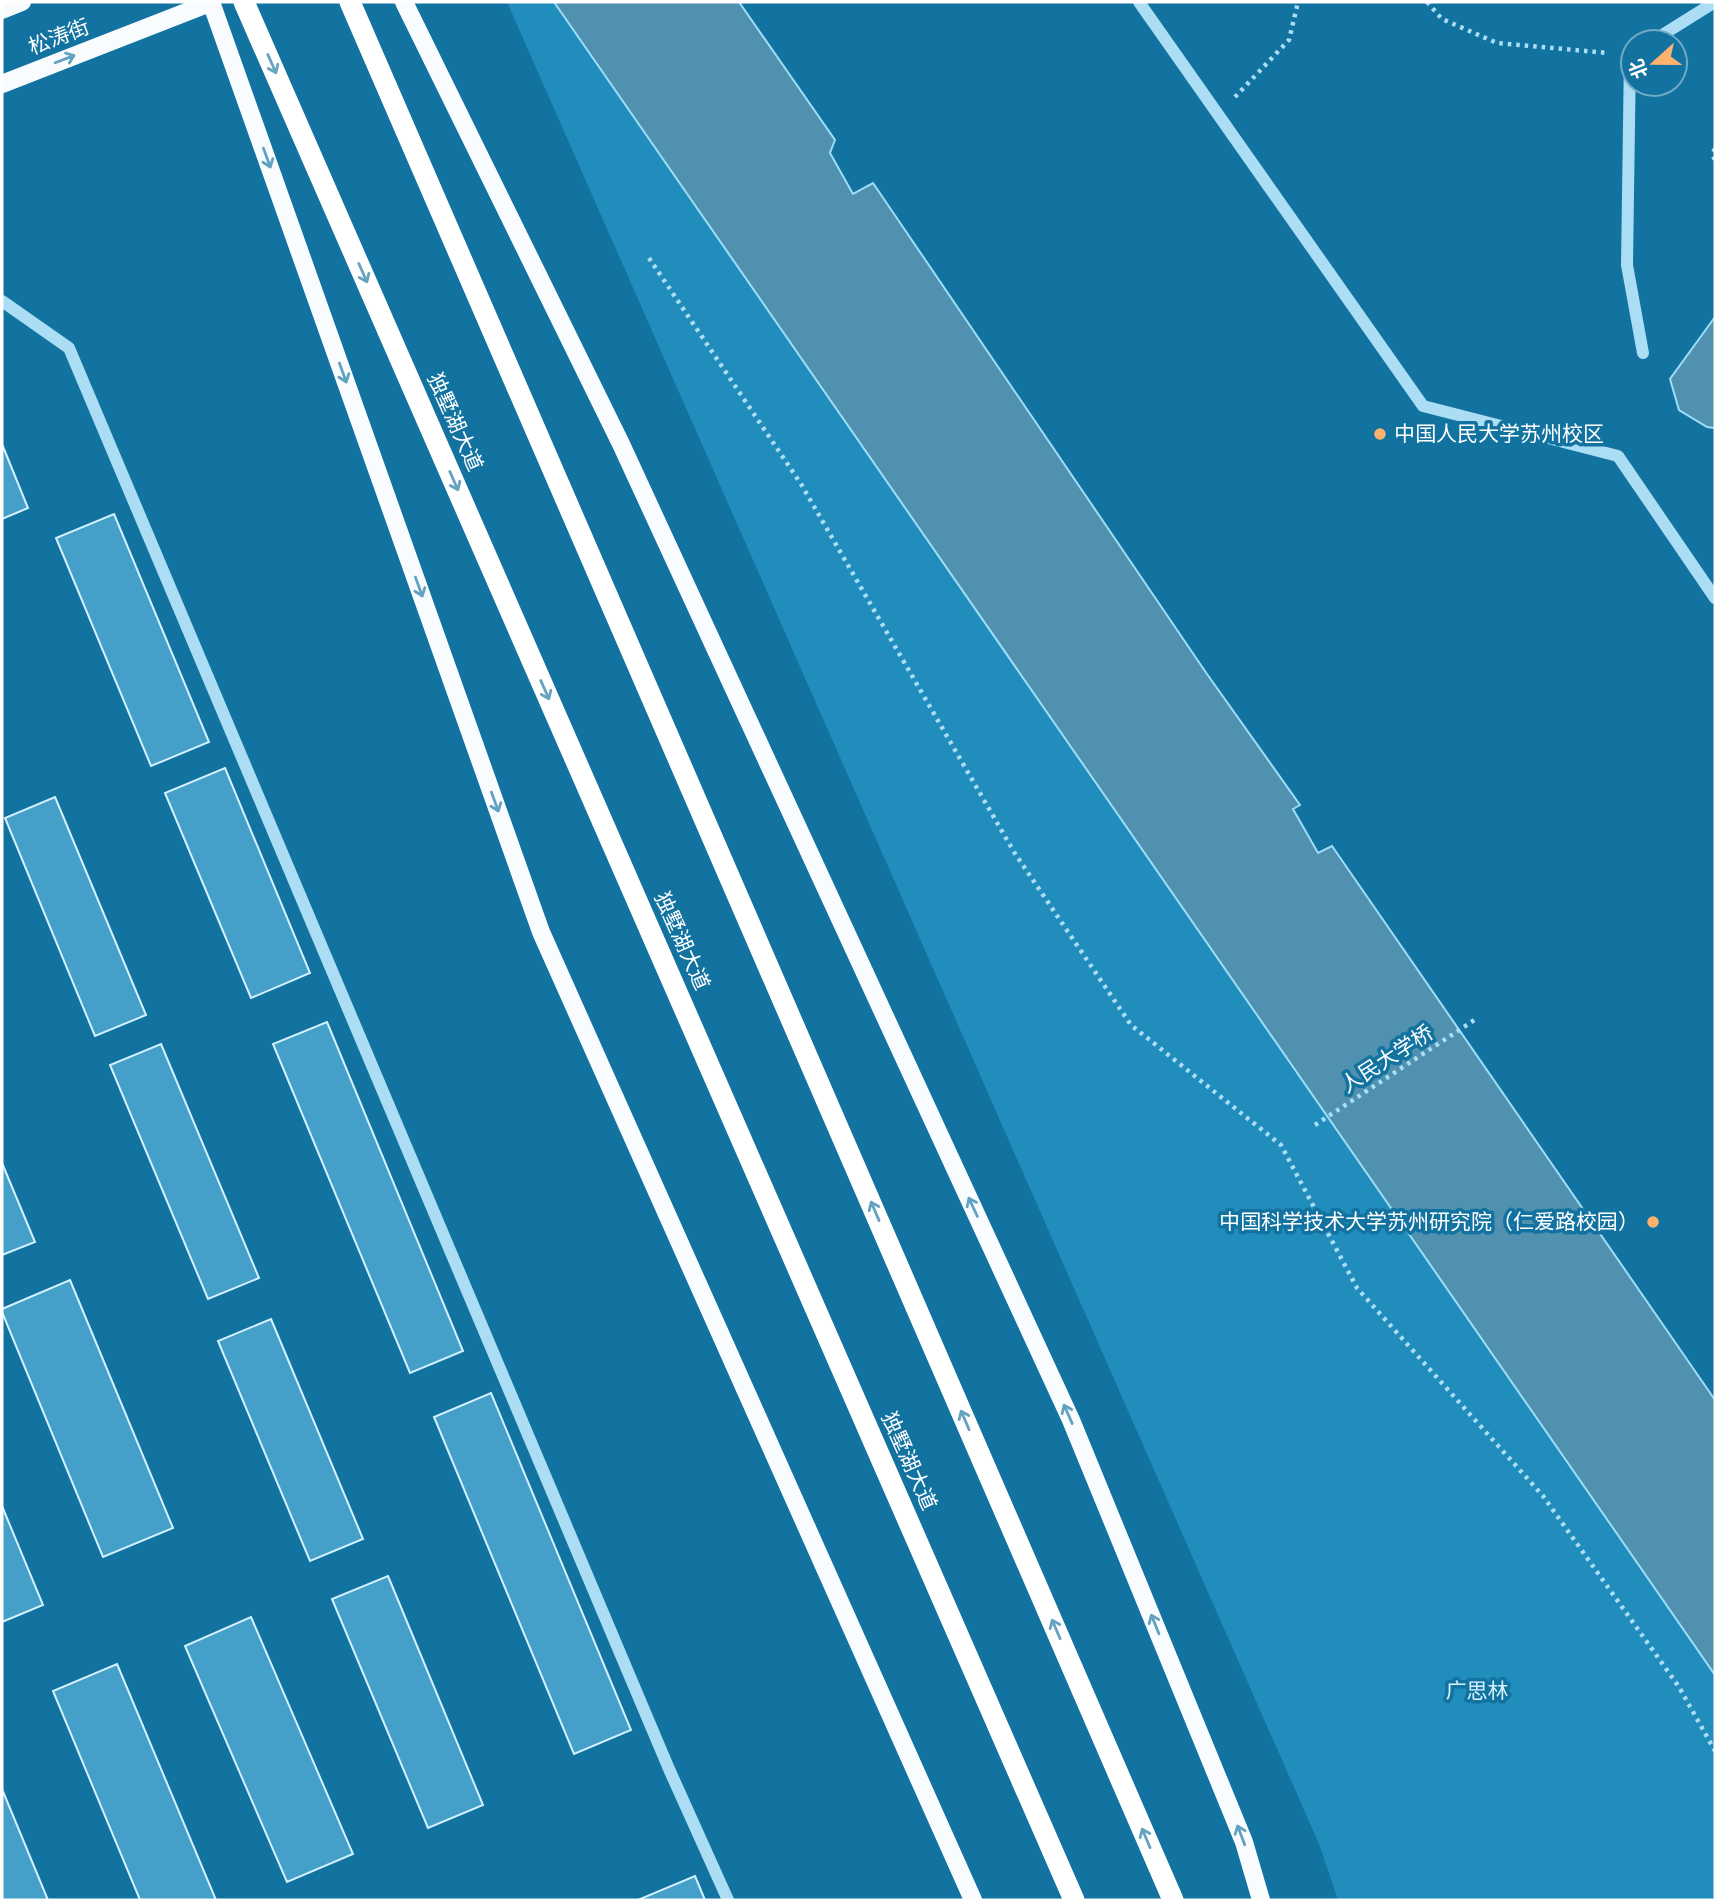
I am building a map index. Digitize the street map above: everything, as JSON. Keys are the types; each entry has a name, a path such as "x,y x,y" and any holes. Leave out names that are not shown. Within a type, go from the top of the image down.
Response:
{"highway":[{"name":"独墅湖大道","path":"244,2 1074,1900"},
{"path":"350,2 1173,1900"}],"main road":[{"path":"2,10 22,2"},
{"path":"211,2 541,932 973,1900"},
{"name":"松涛街","path":"2,84 211,2"},
{"path":"404,2 621,444 1071,1420 1244,1842 1261,1900"}],"street":[{"path":"1139,2 1423,406 1618,456 1715,598"},
{"path":"1673,28 1715,2"},
{"path":"1630,98 1628,265 1643,353"},
{"path":"2,302 69,348 669,1769 728,1900"}],"path":[{"path":"1227,105 1289,40 1298,2"},
{"path":"1427,2 1442,19 1497,43 1619,53"},
{"path":"1715,149 1712,153 1715,160"},
{"path":"649,258 801,484 1014,852 1131,1025 1282,1145 1357,1288 1543,1496 1679,1687 1715,1751"},
{"name":"人民大学桥","path":"1315,1125 1476,1019"}],"green space":[{"name":"广思林","path":"507,2 554,2 588,48 1715,1675 1715,1900 1338,1900 1319,1844"}],"shaded area":[{"path":"554,2 739,2 835,140 830,153 853,194 873,183 1207,674 1300,805 1293,809 1318,853 1332,846 1715,1400 1715,1675"},
{"path":"1715,317 1715,428 1707,427 1679,410 1670,379"}],"building":[{"path":"2,444 28,508 2,519"},
{"path":"114,514 209,742 151,766 56,538"},
{"path":"225,768 310,973 251,998 165,793"},
{"path":"55,797 146,1015 95,1036 5,818"},
{"path":"327,1022 463,1351 410,1373 273,1044"},
{"path":"161,1044 259,1278 208,1299 110,1065"},
{"path":"2,1163 35,1242 2,1255"},
{"path":"70,1280 173,1528 103,1557 2,1312 2,1309"},
{"path":"271,1319 363,1539 310,1561 218,1341"},
{"path":"491,1393 631,1730 574,1754 434,1417"},
{"path":"2,1506 43,1605 2,1622"},
{"path":"388,1576 483,1805 428,1828 332,1599"},
{"path":"251,1617 353,1854 287,1882 185,1646"},
{"path":"117,1664 216,1900 140,1900 53,1691"},
{"path":"2,1789 48,1900 2,1900"},
{"path":"695,1876 705,1900 640,1899"}],"place":[{"name":"中国人民大学苏州校区","path":"1380,434"},
{"name":"中国科学技术大学苏州研究院（仁爱路校园）","path":"1653,1222"}]}
